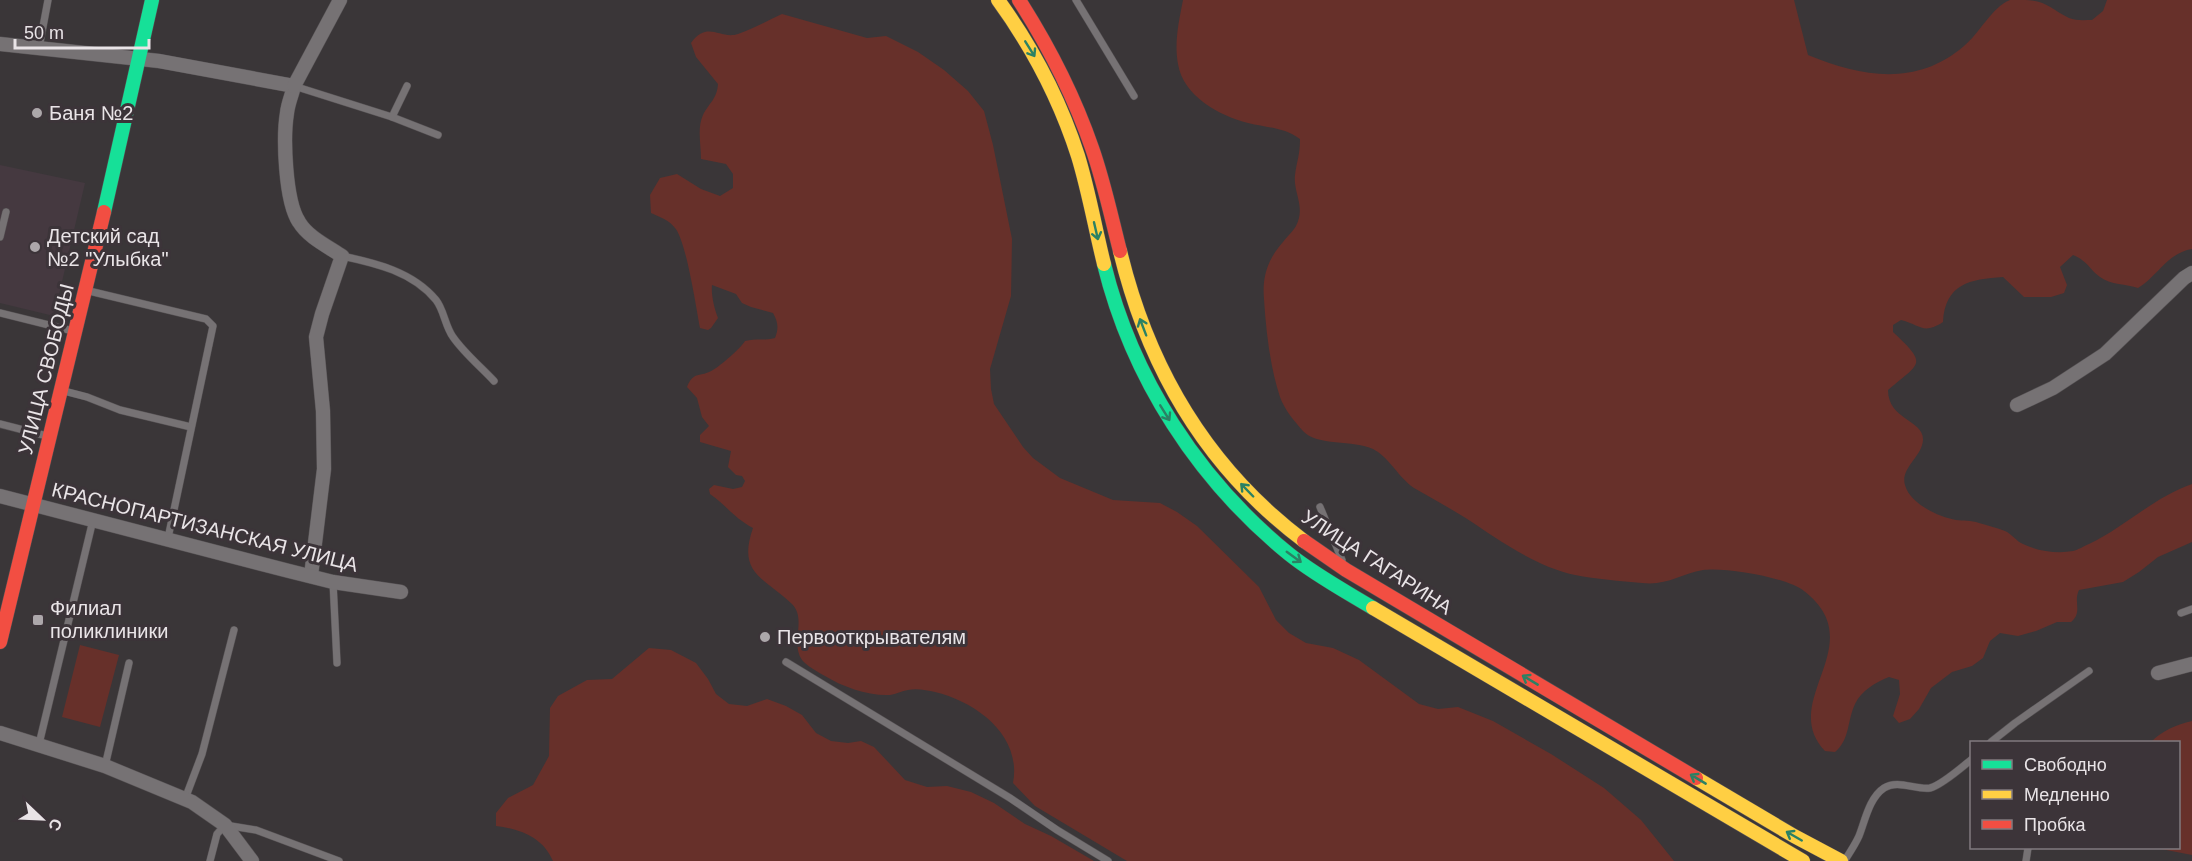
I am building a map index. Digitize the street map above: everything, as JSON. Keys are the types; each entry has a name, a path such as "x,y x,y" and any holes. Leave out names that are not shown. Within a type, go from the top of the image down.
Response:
{"main road":[{"name":"УЛИЦА СВОБОДЫ","path":"1,632 86,290 152,0"},
{"name":"УЛИЦА ГАГАРИНА","path":"998,0 1035,56 1064,119 1078,158 1114,301 1134,356 1163,411 1224,494 1289,554 1336,586 1803,861"},
{"name":"УЛИЦА ГАГАРИНА","path":"1019,0 1048,46 1080,111 1094,152 1130,290 1141,323 1163,374 1202,433 1237,479 1269,512 1300,539 1346,570 1758,814 1843,861"}],"street":[{"path":"311,576 324,469 323,411 316,337 342,256 310,234 297,220 288,185 285,153 286,114 294,86 340,0"},
{"path":"0,44 140,58 294,86"},
{"path":"2017,405 2053,388 2105,354 2177,284 2192,273"},
{"name":"КРАСНОПАРТИЗАНСКАЯ УЛИЦА","path":"0,496 333,582 401,592"},
{"path":"2157,673 2192,664"},
{"path":"0,733 105,766 185,799 212,814 225,825 252,861"}],"lane":[{"path":"39,48 48,0"},
{"path":"1076,0 1134,96"},
{"path":"294,86 392,117 438,135"},
{"path":"392,117 407,87"},
{"path":"0,237 6,212"},
{"path":"342,256 397,271 435,299 442,309 445,323 454,339 494,381"},
{"path":"86,290 206,319 213,326 168,538"},
{"path":"0,313 76,331"},
{"path":"62,390 120,410 191,427"},
{"path":"0,424 50,437"},
{"path":"1320,507 1346,570"},
{"path":"39,744 93,520"},
{"path":"333,582 337,663"},
{"path":"2181,613 2192,609"},
{"path":"185,799 202,754 234,630"},
{"path":"786,662 1010,798 1108,861"},
{"path":"105,766 129,663"},
{"path":"1992,741 2089,671"},
{"path":"1843,861 1858,837 1876,796 1885,787 1900,784 1930,788 1970,760"},
{"path":"210,861 218,834 225,825 256,830 339,861"}],"shaded area":[{"path":"1183,0 1794,0 1808,55 1848,69 1888,74 1908,73 1927,68 1946,59 1970,41 1991,14 2010,0 2031,0 2075,20 2092,20 2103,11 2107,0 2192,0 2192,249 2183,251 2169,260 2138,288 2104,280 2073,255 2060,267 2067,285 2064,293 2051,297 2024,297 2003,277 1970,282 1961,286 1949,299 1943,322 1931,328 1922,328 1901,320 1893,325 1893,332 1912,351 1916,357 1916,363 1908,374 1888,390 1894,408 1922,433 1922,446 1908,468 1904,479 1905,485 1919,504 1934,513 2002,530 2021,543 2034,548 2067,552 2077,550 2102,537 2165,496 2192,484 2192,542 2158,557 2123,582 2079,590 2077,611 2071,622 2057,622 2018,636 2000,633 1990,641 1983,658 1972,666 1952,672 1931,688 1919,709 1910,719 1899,723 1893,716 1900,694 1899,680 1889,677 1879,682 1865,691 1858,699 1840,747 1835,752 1825,751 1813,732 1811,712 1828,652 1830,631 1823,611 1804,591 1770,577 1726,570 1703,570 1659,583 1591,578 1560,571 1517,551 1414,488 1373,449 1356,444 1317,439 1303,431 1290,415 1280,397 1269,349 1264,291 1265,275 1270,261 1295,228 1299,219 1300,206 1295,175 1300,139 1281,130 1237,120 1215,110 1204,103 1187,86 1181,75 1177,56"},
{"path":"782,14 867,38 886,36 918,52 944,70 968,91 984,111 1012,239 1011,296 990,369 991,389 994,404 1033,458 1060,478 1113,500 1160,503 1177,512 1197,526 1259,587 1276,620 1289,633 1306,643 1333,648 1359,660 1419,704 1438,709 1458,707 1493,721 1551,754 1604,788 1641,820 1674,861 1127,861 1035,806 1013,783 1014,766 1011,750 1003,736 981,713 951,697 935,692 911,689 882,695 865,692 832,680 804,662 797,646 799,624 796,610 756,573 751,565 748,555 753,528 710,494 709,489 714,485 733,489 742,487 745,481 742,476 736,475 728,467 731,451 700,442 700,435 709,426 702,417 697,398 687,387 692,378 716,368 745,341 775,338 776,319 773,313 742,303 736,294 712,285 713,301 718,318 708,330 700,328 690,275 679,235 670,223 651,213 650,195 660,178 677,174 701,189 720,196 733,188 733,174 726,164 701,159 701,120 714,97 718,84 696,57 691,43 703,33 738,34"},
{"name":"Детский сад №2 \"Улыбка\"","path":"0,165 85,183 54,316 0,303"},
{"path":"80,645 119,655 100,727 62,717"},
{"path":"649,648 671,650 696,663 716,694 729,704 747,706 767,699 786,706 802,715 816,733 831,741 848,743 861,741 874,747 905,780 927,787 947,786 971,792 1094,861 553,861 537,840 514,829 496,826 496,813 508,798 533,785 549,756 550,708 558,696 587,680 612,679"},
{"path":"2192,721 2192,855 2161,849 2180,849 2180,741 2152,741 2170,728"}],"traffic: fast":[{"path":"104,212 152,0"},
{"path":"1104,264 1116,306 1132,347 1173,424 1198,460 1256,525 1289,554 1373,608"}],"traffic: slow":[{"path":"998,0 1034,56 1063,115 1082,170 1104,264"},
{"path":"1120,251 1147,335 1186,412 1238,481 1269,512 1304,541"},
{"path":"1373,608 1803,861"},
{"path":"1696,778 1841,861"}],"traffic: jam":[{"path":"1019,0 1060,72 1085,129 1100,174 1120,251"},
{"path":"0,642 104,212"},
{"path":"1304,541 1346,570 1696,778"}],"place":[{"name":"Баня №2","path":"37,113"},
{"name":"Детский сад №2 \"Улыбка\"","path":"35,247"},
{"name":"Филиал поликлиники","path":"38,620"},
{"name":"Первооткрывателям","path":"765,637"}]}
